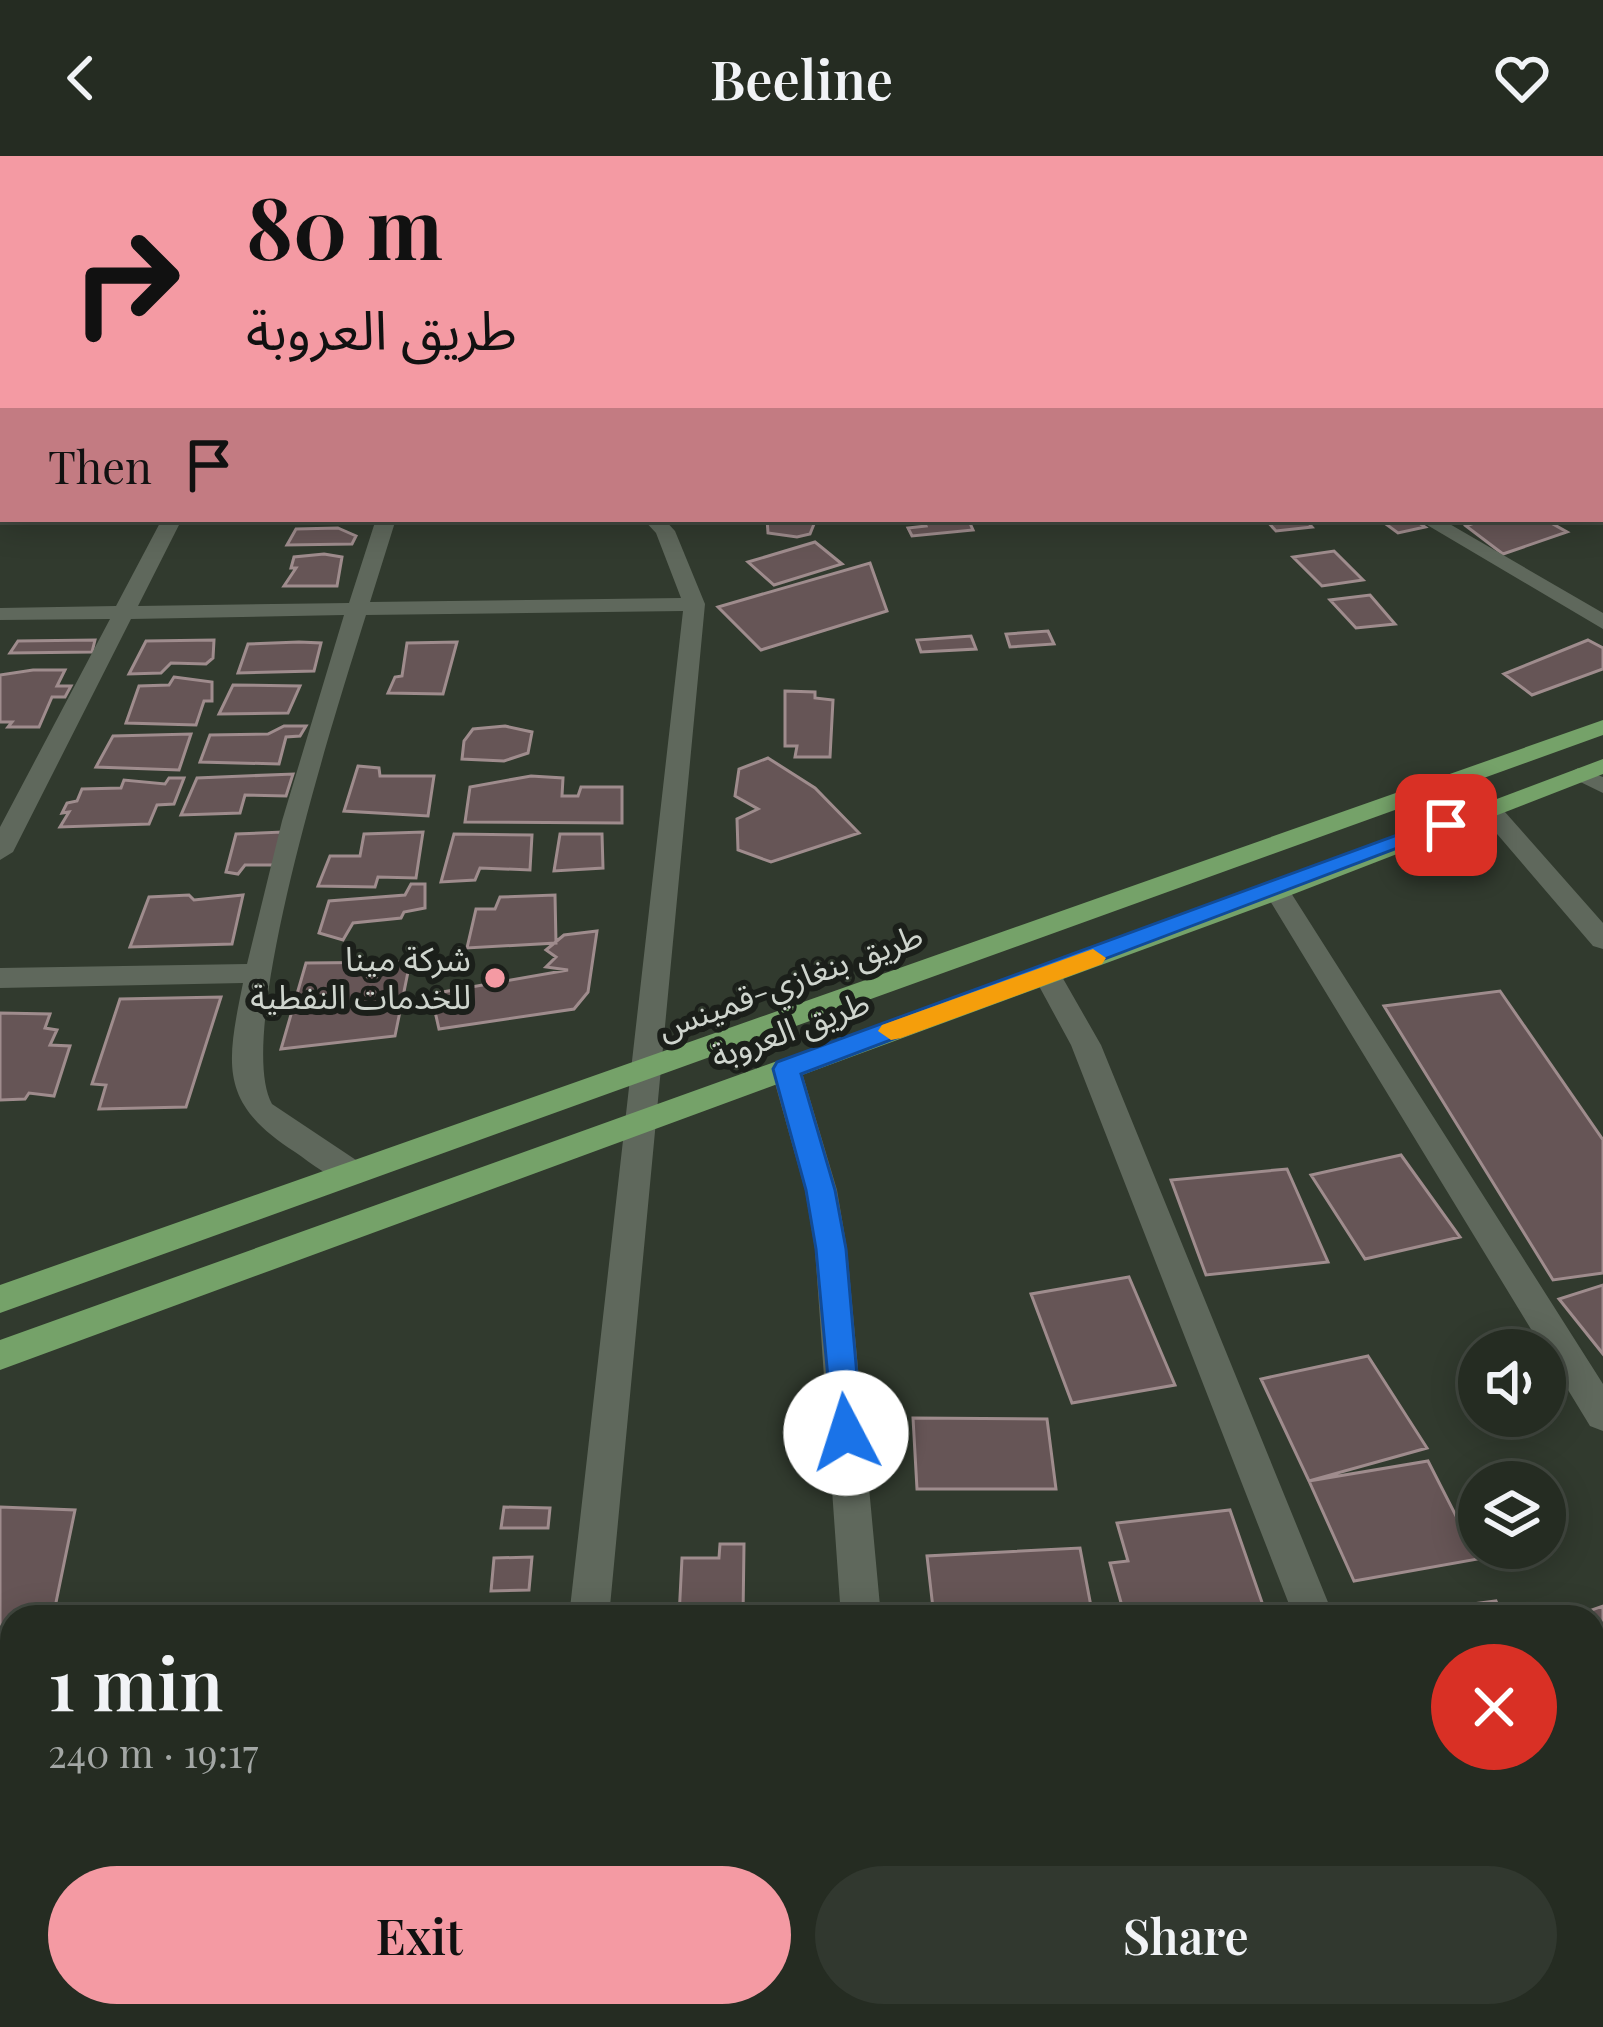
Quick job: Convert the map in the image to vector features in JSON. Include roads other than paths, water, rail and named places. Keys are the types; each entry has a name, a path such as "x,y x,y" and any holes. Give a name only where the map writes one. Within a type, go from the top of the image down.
{"main road":[{"name":"طريق بنغازي-قمينس","path":"0,1299 1603,727"},
{"name":"طريق العروبة","path":"0,1354 1277,891 1488,808 1595,776"}],"street":[{"path":"0,852 128,613 171,522"},
{"path":"351,1173 255,1105 244,1075 257,973 356,610 385,522"},
{"path":"590,1605 694,604 665,531 656,522"},
{"path":"1432,522 1603,622"},
{"path":"0,614 694,604"},
{"path":"1488,808 1603,940"},
{"path":"1277,891 1603,1415"},
{"path":"0,978 257,973"},
{"path":"1047,975 1086,1045 1309,1605"},
{"path":"786,1069 821,1190 831,1249 860,1605"}],"place":[{"name":"شركة مينا للخدمات النفطية","path":"495,978"}]}
